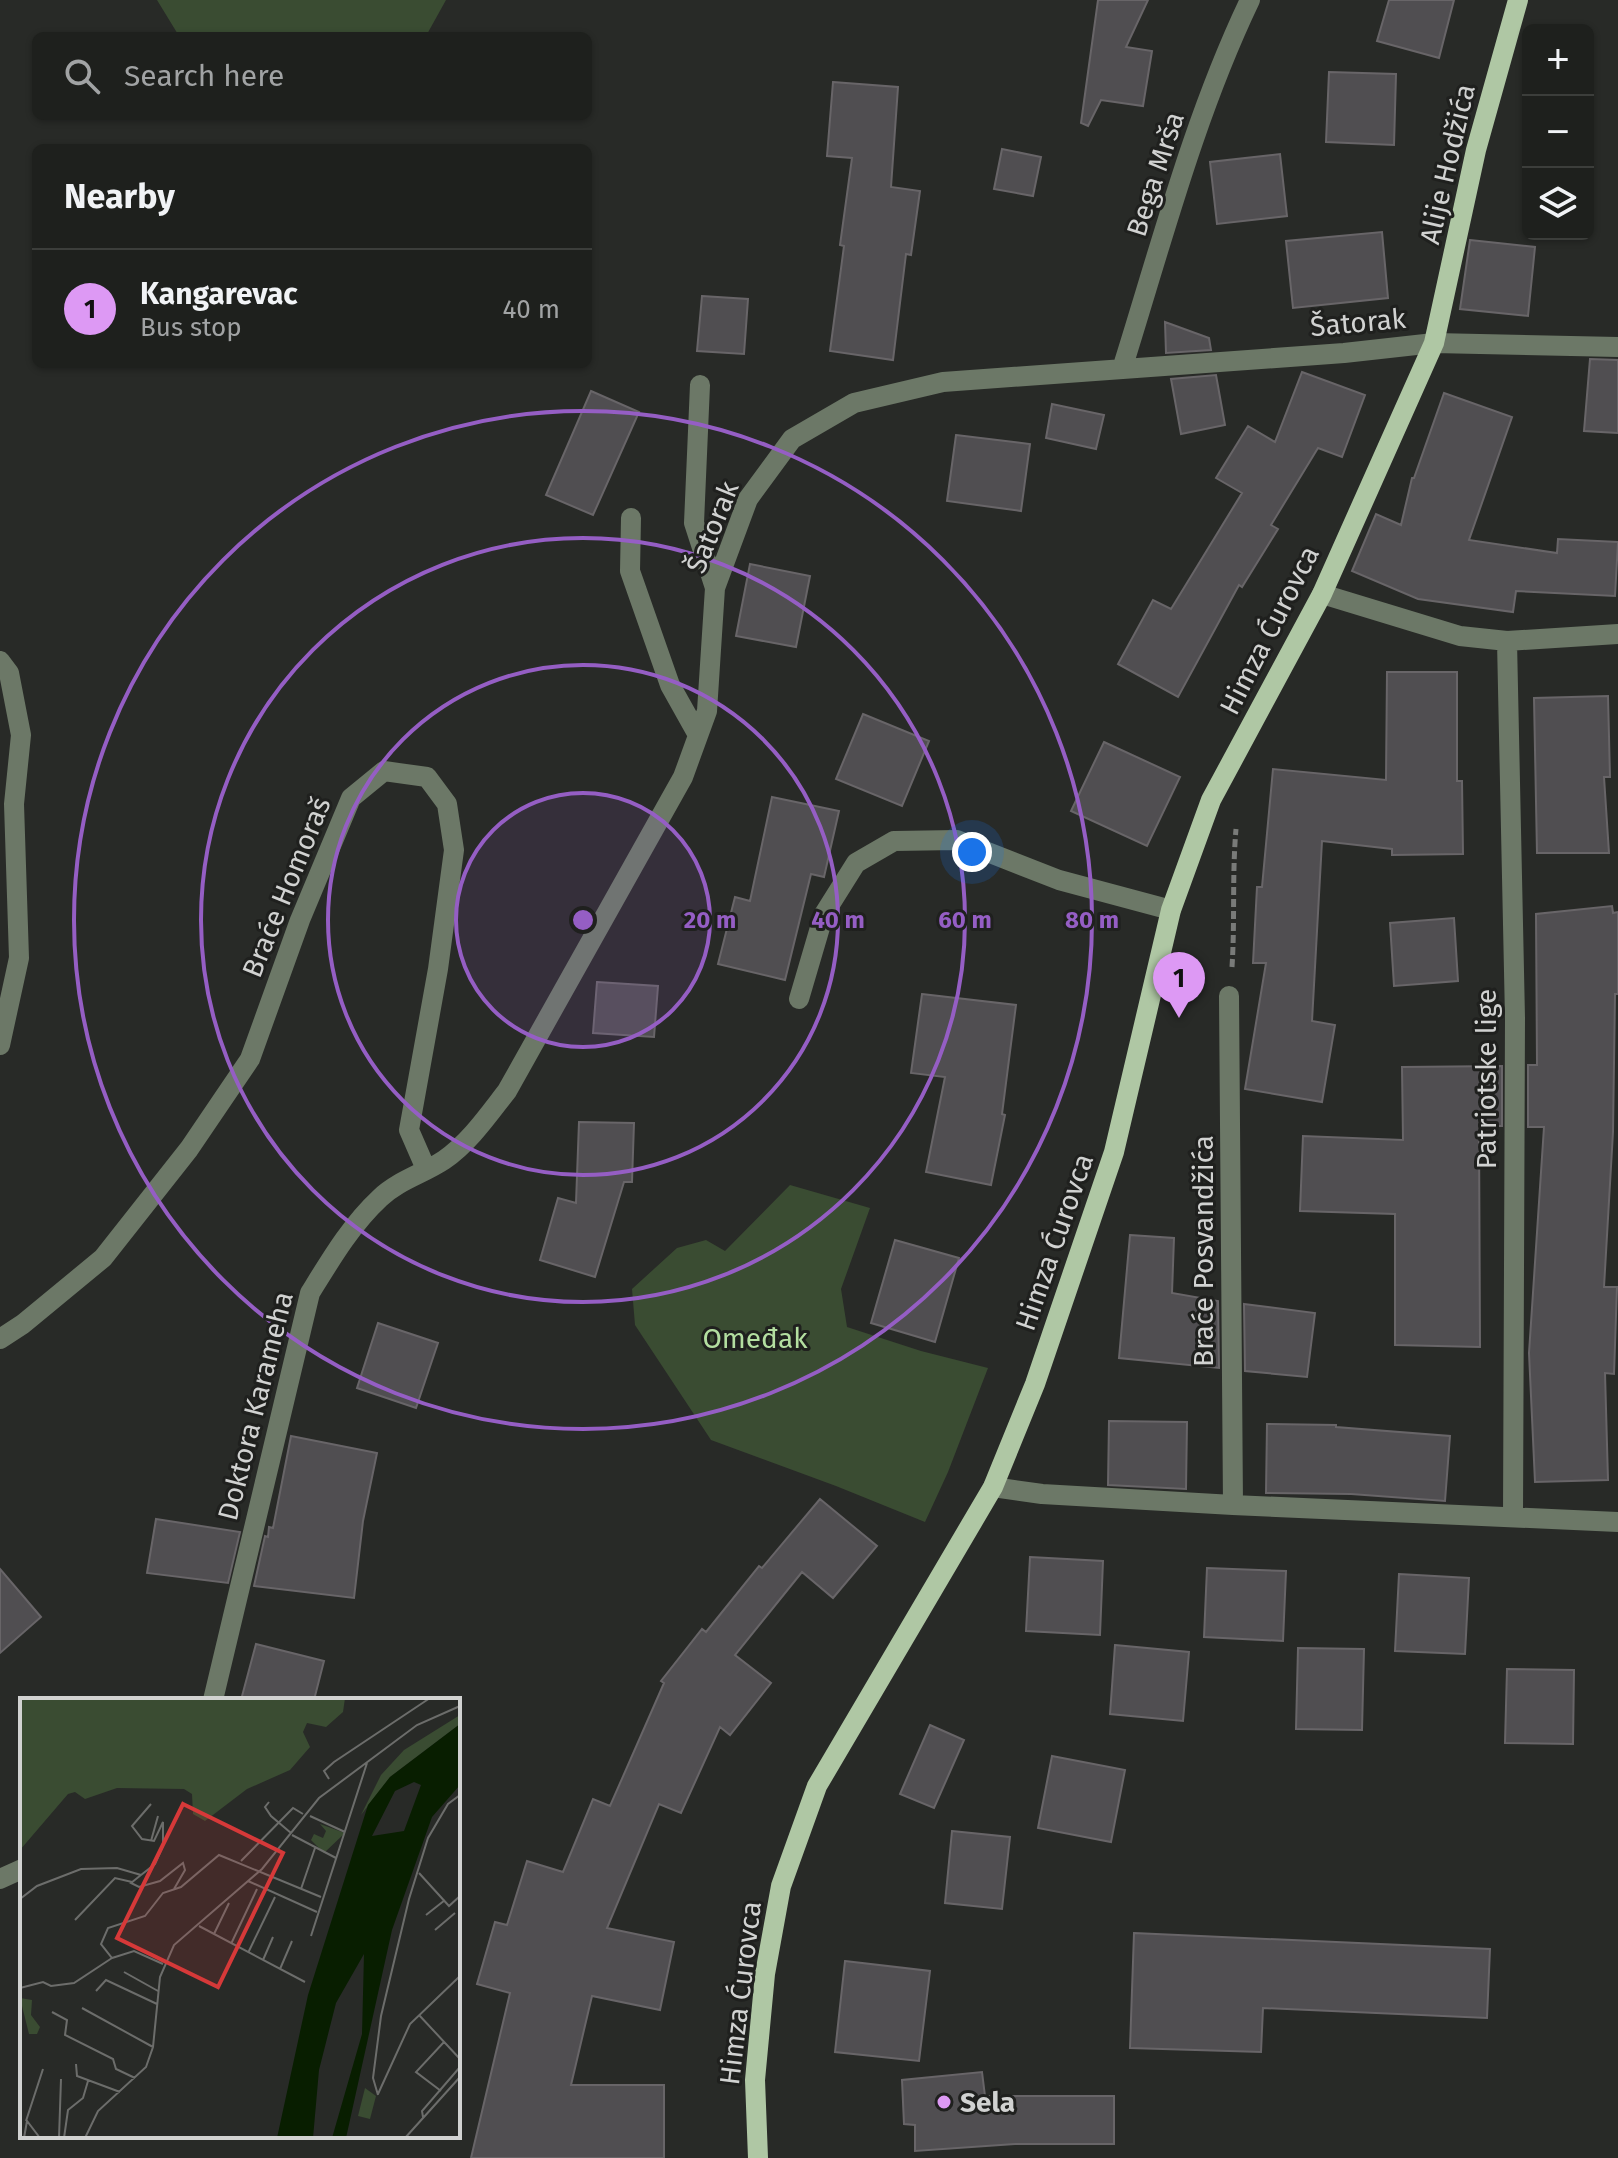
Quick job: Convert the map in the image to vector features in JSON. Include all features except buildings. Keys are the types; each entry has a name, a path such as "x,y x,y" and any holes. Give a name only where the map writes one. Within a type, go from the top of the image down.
{"main road":[{"name":"Alije Hodžića","path":"1434,343 1476,150 1518,0"},
{"name":"Himza Ćurovca","path":"758,2158 755,2080 765,1974 781,1886 817,1786 993,1487 1035,1384 1114,1152 1171,910 1211,800 1322,594 1434,343"}],"street":[{"name":"Bega Mrša","path":"1122,369 1225,51 1250,0"},
{"name":"Šatorak","path":"426,1169 446,1159 482,1123 507,1091 683,777 707,711 715,588 748,499 792,439 854,403 943,382 1434,343 1618,347"},
{"path":"700,385 694,523 715,588"},
{"path":"631,518 630,571 670,685 698,735"},
{"path":"1322,594 1460,636 1507,641 1618,634"},
{"name":"Patriotske lige","path":"1507,641 1515,1018 1513,1517"},
{"path":"0,661 9,673 21,735 14,804 19,958 0,1045"},
{"name":"Braće Homoraš","path":"0,1339 23,1324 103,1258 189,1149 250,1059 300,920 351,798 384,771 427,777 447,804 454,850 438,969 409,1130 426,1169"},
{"path":"799,999 824,914 856,863 894,841 957,840 1059,880 1171,910"},
{"name":"Braće Posvandžića","path":"1229,996 1233,1505"},
{"name":"Doktora Karameha","path":"213,1698 310,1293 344,1238 379,1198 398,1183 426,1169"},
{"path":"993,1487 1042,1494 1233,1505 1618,1522"},
{"path":"0,1879 20,1870"}],"path":[{"path":"1229,996 1235,927 1233,866 1237,824"}],"green space":[{"path":"157,0 446,0 428,32 177,32"},
{"name":"Omeđak","path":"790,1185 870,1208 841,1289 847,1327 988,1368 925,1522 711,1440 635,1325 632,1289 677,1248 706,1240 725,1251"}],"place":[{"name":"Kangarevac","path":"1179,1018"},
{"name":"Sela","path":"944,2102"}]}
